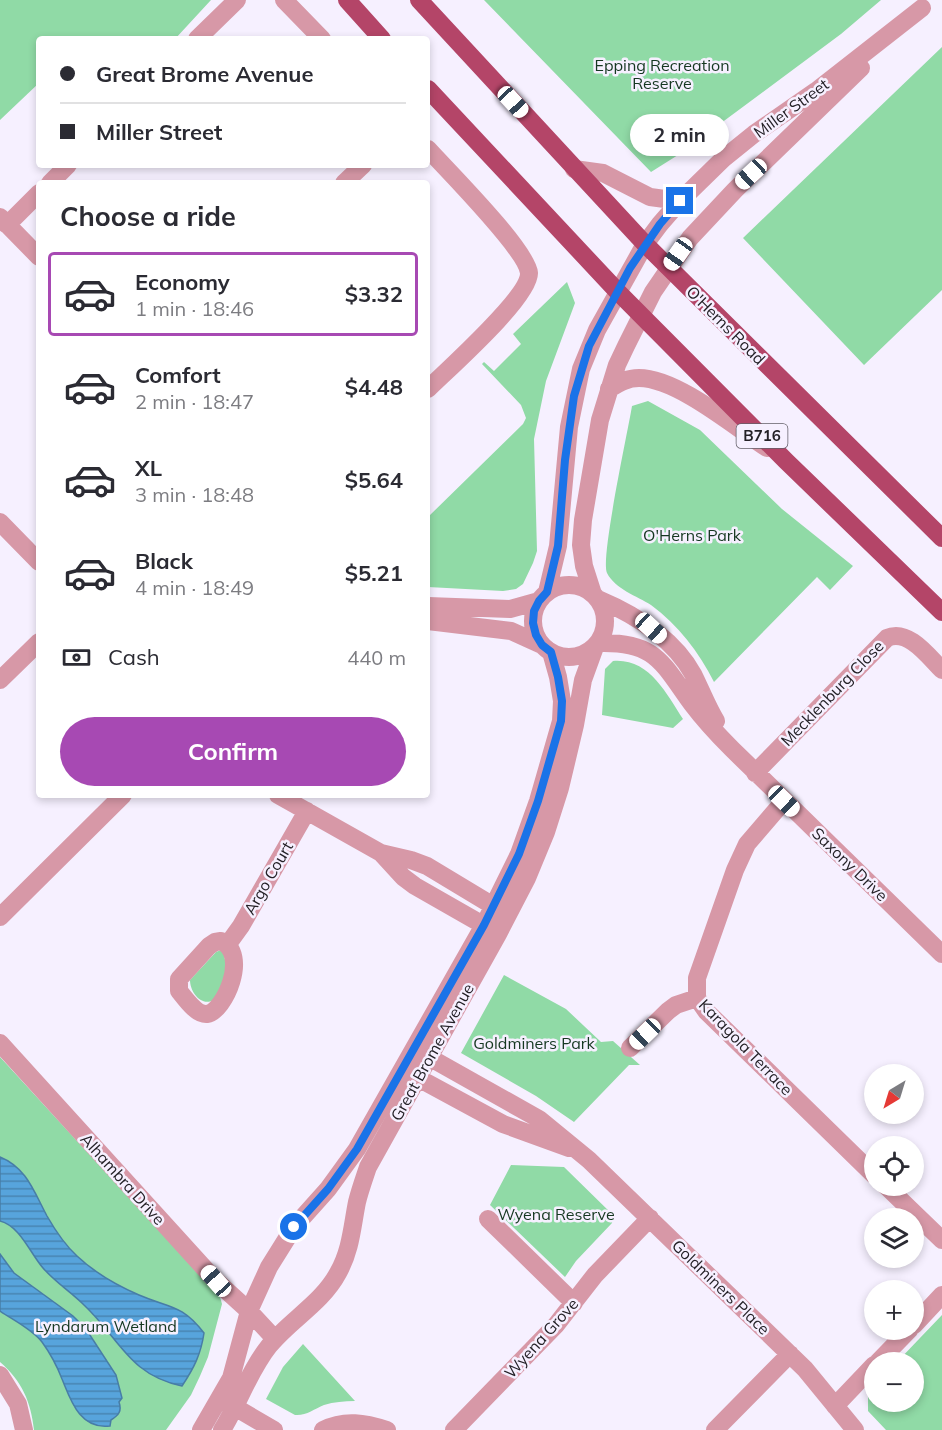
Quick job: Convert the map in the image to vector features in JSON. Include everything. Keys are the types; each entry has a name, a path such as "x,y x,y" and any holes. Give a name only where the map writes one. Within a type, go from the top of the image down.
{"main road":[{"path":"347,0 379,36"},
{"name":"O'Herns Road","path":"419,0 668,268 942,538"},
{"name":"B716","path":"430,91 618,292 786,461 942,612"}],"street":[{"path":"200,36 237,0"},
{"path":"284,0 319,36"},
{"name":"Miller Street","path":"618,292 645,244 660,224 723,159 754,134 816,91 926,4"},
{"name":"Miller Street","path":"642,315 668,268 690,238 735,190 926,4"},
{"path":"430,151 506,235 525,263 533,283 527,300 502,317 430,387"},
{"path":"53,180 65,168"},
{"path":"347,180 360,168"},
{"path":"574,169 603,173 650,196 680,201"},
{"path":"36,196 4,221 36,254"},
{"path":"546,649 536,635 533,623 534,611 543,596 558,546 565,460 574,396 589,346 618,292"},
{"path":"430,621 511,631 562,657 585,654 597,645 604,633 606,621 604,610 584,567 581,545 583,520 600,420 626,346 642,315"},
{"path":"609,389 622,381 639,378 681,390 786,461"},
{"path":"0,522 36,559"},
{"path":"430,606 510,609 543,596 558,586 570,585 582,587 596,597"},
{"name":"Saxony Drive","path":"596,597 620,608 651,628 679,656 692,672 713,717 732,749"},
{"name":"Mecklenburg Close","path":"755,772 887,638 897,636 912,642 942,670"},
{"path":"0,680 36,645"},
{"name":"Saxony Drive","path":"597,645 630,645 655,656 664,664 708,724 942,954"},
{"name":"Great Brome Avenue","path":"501,910 527,878 549,821 570,746 583,680 597,645"},
{"name":"Great Brome Avenue","path":"201,1430 228,1403 275,1339 316,1302 338,1274 350,1243 357,1203 368,1167 410,1073 501,910 529,828 561,721 562,701 558,677 546,649"},
{"path":"0,917 120,798"},
{"path":"283,798 381,853 411,860 427,867 501,910"},
{"name":"Karagola Terrace","path":"784,801 756,831 742,854 697,978 697,998 706,1011 864,1165"},
{"name":"Argo Court","path":"228,944 241,926 307,811"},
{"path":"381,853 403,877 415,886 491,929"},
{"path":"630,1048 676,1005 697,998"},
{"name":"Alhambra Drive","path":"0,1043 216,1281 275,1339"},
{"name":"Goldminers Place","path":"421,1053 530,1113 579,1151 813,1376 855,1430"},
{"name":"Great Brome Avenue","path":"222,1430 249,1311 269,1268 294,1227 344,1169 410,1073"},
{"name":"Goldminers Place","path":"410,1073 502,1124 579,1151"},
{"path":"896,1196 942,1240"},
{"name":"Wyena Grove","path":"454,1430 556,1325 595,1275 650,1218"},
{"path":"488,1219 574,1303"},
{"path":"924,1314 942,1295"},
{"path":"888,1352 899,1340"},
{"path":"716,1430 790,1354"},
{"path":"0,1375 18,1404 24,1430"},
{"path":"835,1406 864,1376"},
{"path":"228,1403 274,1430"},
{"path":"323,1430 355,1422 387,1430"}],"green space":[{"path":"0,0 211,0 178,36 36,36 36,86 0,120"},
{"name":"Epping Recreation Reserve","path":"484,0 881,0 841,34 678,155 651,172"},
{"path":"942,47 942,290 864,365 743,238"},
{"path":"567,282 575,303 546,381 534,439 537,551 523,584 516,589 503,591 430,587 430,515 523,424 526,418 521,405 482,364 484,362 494,371 521,344 513,334"},
{"name":"O'Herns Park","path":"648,401 700,430 782,509 853,566 830,590 817,577 714,682 702,660 679,630 651,605 621,588 607,573 607,545 632,406"},
{"path":"613,661 637,665 646,671 663,688 683,719 673,728 602,715 605,669"},
{"path":"221,950 228,973 214,1000 205,1002 194,993 190,980 216,952"},
{"name":"Goldminers Park","path":"504,975 566,1009 601,1042 613,1041 640,1065 629,1065 574,1122 536,1096 461,1053"},
{"name":"Lyndarum Wetland","path":"0,1057 220,1297 222,1304 208,1357 191,1395 166,1430 34,1430 31,1410 20,1384 0,1362"},
{"name":"Wyena Reserve","path":"511,1165 564,1167 613,1215 612,1223 576,1261 565,1277 490,1205"},
{"path":"942,1315 942,1430 886,1430 869,1412 924,1412 924,1352 907,1352 918,1340 924,1340 924,1334"},
{"path":"303,1344 355,1401 328,1404 295,1415 266,1399 283,1367"}],"water":[{"path":"0,1157 17,1167 23,1174 57,1232 68,1247 84,1262 122,1287 182,1312 204,1333 196,1361 182,1386 164,1381 137,1365 84,1305 43,1268 19,1234 0,1221"},
{"path":"0,1254 14,1273 73,1316 86,1329 116,1375 122,1398 119,1402 119,1412 111,1420 110,1426 99,1426 83,1418 77,1411 56,1364 42,1342 28,1329 0,1311"}],"route":[{"path":"294,1227 328,1189 357,1149 484,925 519,854 538,801 561,721 562,701 551,652 542,645 533,623 534,611 547,592 555,564 574,396 589,346 630,268 645,244 680,201"}]}
